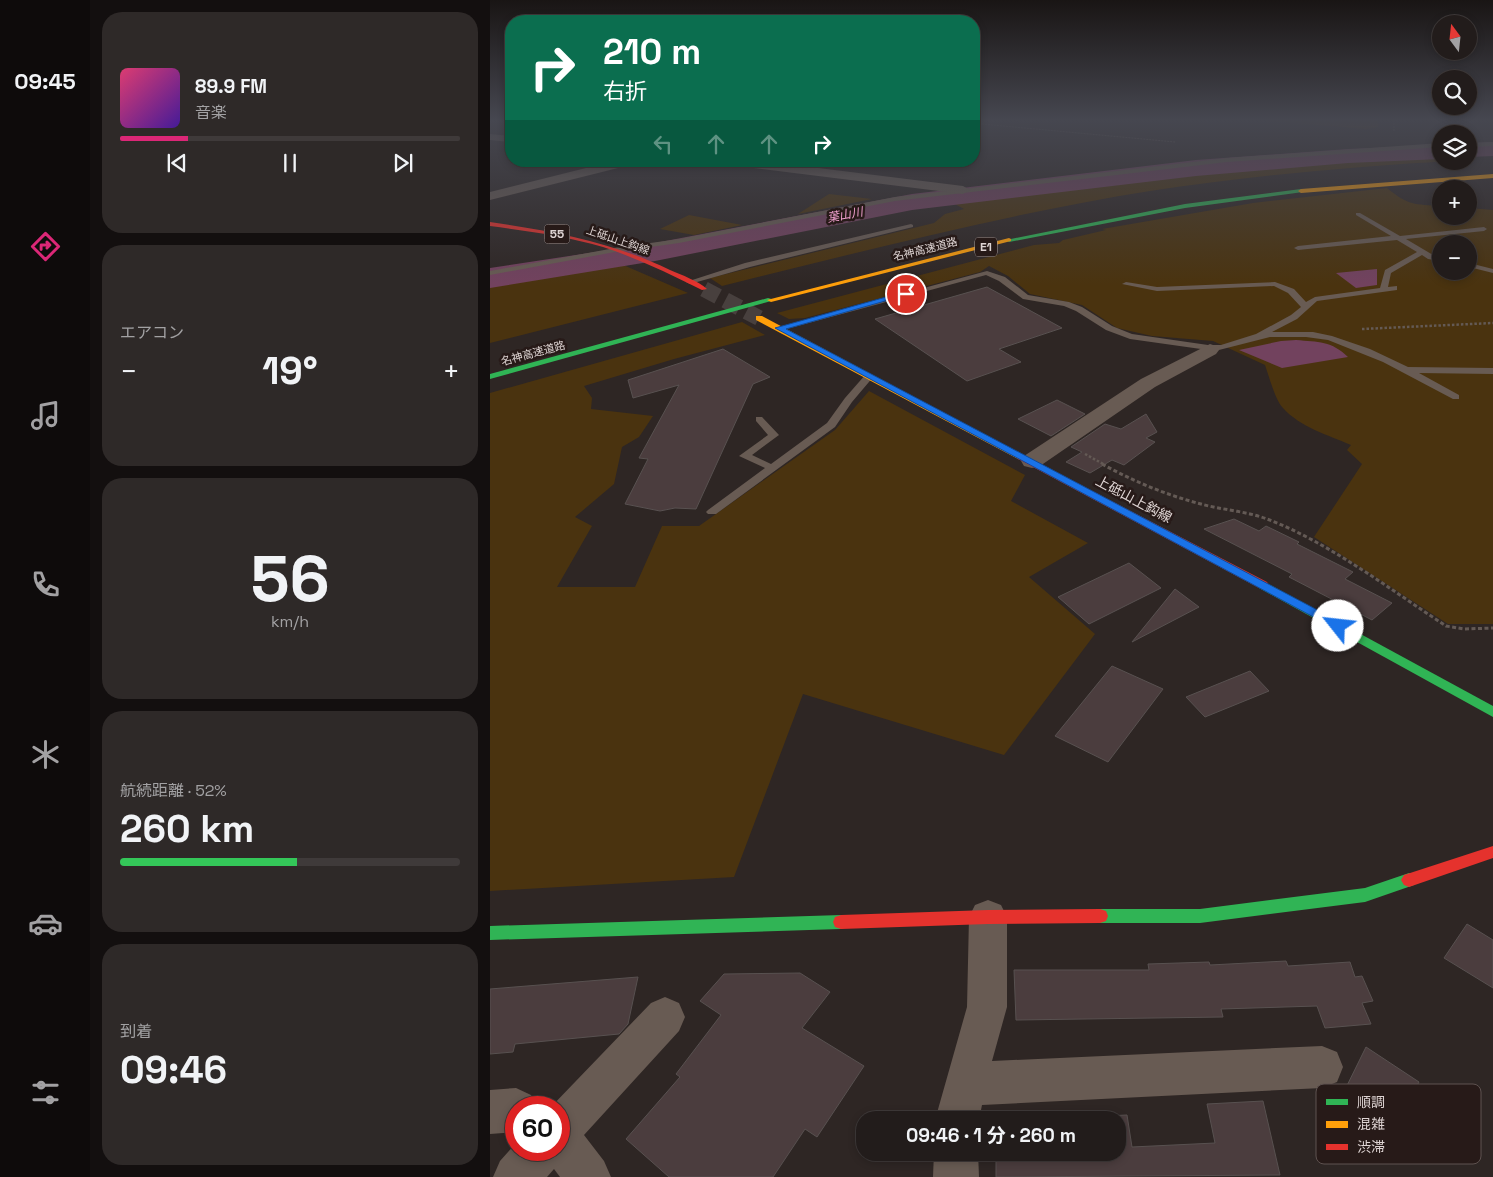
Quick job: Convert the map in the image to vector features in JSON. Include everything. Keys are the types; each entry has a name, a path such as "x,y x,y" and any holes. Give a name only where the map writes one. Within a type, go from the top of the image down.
{"main road":[{"path":"1139,203 1243,187 1383,175"},
{"name":"名神高速道路","path":"490,378 854,279 1118,218 1258,195 1343,186 1493,176"},
{"name":"名神高速道路","path":"971,237 1065,217"},
{"name":"上砥山上鈎線","path":"490,224 553,233 618,252 643,260 704,289"},
{"name":"上砥山上鈎線","path":"759,318 1304,606 1493,712"},
{"path":"490,933 988,917 1200,916 1365,895 1493,852"}],"street":[{"path":"490,196 574,175"},
{"path":"842,175 963,190"},
{"path":"1032,461 1148,383 1210,350"},
{"path":"988,917 988,1007 961,1102 1322,1067"},
{"path":"570,1118 665,1017"},
{"path":"490,1112 505,1111"},
{"path":"570,1153 588,1177"},
{"path":"516,1177 531,1161"},
{"path":"956,1161 956,1177"}],"lane":[{"path":"490,273 679,241 895,199 1096,175"},
{"path":"1358,214 1432,257"},
{"path":"1476,225 1493,234"},
{"path":"690,282 748,264 911,226"},
{"path":"1298,248 1484,229"},
{"path":"1383,289 1388,272 1422,252"},
{"path":"1477,267 1493,271"},
{"path":"779,328 987,273 1002,279 1026,297 1066,304 1079,309 1108,328 1130,336 1201,346 1210,350 1256,337 1294,317 1315,299 1394,288"},
{"path":"1126,284 1157,289 1275,284 1291,291 1305,306"},
{"path":"1256,337 1287,335 1325,337 1354,347 1405,370 1456,397"},
{"path":"1405,370 1493,371"},
{"path":"712,512 831,425 848,400 869,376"},
{"path":"759,419 774,436 744,456 773,468"}],"path":[{"path":"1355,329 1493,322"},
{"path":"1060,443 1161,492 1200,504 1266,518 1314,540 1446,626 1464,629 1493,628"}],"shaded area":[{"path":"1159,175 1277,175 1150,191 1096,200 989,222 722,286 710,278 934,223 945,214 964,209 953,203 936,205 931,201"},
{"path":"1387,188 1412,203 1432,205 1432,225 1477,225 1477,209 1493,210 1493,624 1448,624 1314,537 1362,464 1347,450 1351,445 1306,425 1283,408 1275,394 1265,365 1213,341 1152,336 1117,328 1082,305 1030,294 1008,276 989,266 980,272 805,318 789,319 777,313 1034,245 1059,243 1063,240 1106,230 1102,229 1253,203"},
{"path":"829,194 872,199 798,214"},
{"path":"689,215 742,225 694,235 660,229"},
{"path":"614,261 688,293 490,343 490,282"},
{"path":"1377,269 1377,285 1356,288 1336,273"},
{"path":"742,322 765,335 674,359 584,386 592,398 591,409 653,416 639,437 622,447 614,484 575,517 592,526 557,587 635,587 662,526 699,526 835,430 869,391 1025,475 1011,501 1088,543 1029,577 1095,634 1004,755 803,694 734,877 490,891 490,393"},
{"path":"1296,340 1330,345 1348,357 1282,368 1239,350 1281,341"}],"building":[{"path":"987,287 1062,328 999,349 1021,362 967,381 875,319"},
{"path":"723,349 770,377 753,384 696,509 675,508 660,511 625,504 648,459 639,458 679,385 633,398 628,380"},
{"path":"1057,400 1085,414 1051,436 1018,419"},
{"path":"1146,414 1157,432 1146,438 1155,442 1124,465 1112,460 1090,473 1066,462 1082,452 1071,447 1105,424 1121,429"},
{"path":"1234,519 1259,531 1266,526 1299,542 1297,544 1353,572 1345,579 1392,603 1372,620 1289,577 1292,574 1204,529"},
{"path":"1129,563 1161,588 1089,624 1058,597"},
{"path":"1175,589 1199,607 1132,642"},
{"path":"1112,666 1163,689 1108,762 1055,736"},
{"path":"1250,671 1269,691 1205,717 1186,697"},
{"path":"1467,924 1493,940 1493,988 1444,958"},
{"path":"1286,961 1288,966 1350,962 1355,977 1362,976 1373,1001 1362,1003 1371,1024 1325,1028 1317,1006 1221,1009 1223,1017 1016,1020 1014,970 1149,970 1148,964 1209,962 1210,965"},
{"path":"800,973 830,992 802,1028 864,1066 817,1137 805,1129 773,1177 669,1177 626,1139 680,1077 676,1074 721,1015 700,1001 724,974"},
{"path":"638,977 628,1024 619,1034 515,1044 513,1052 490,1054 490,989"},
{"path":"1366,1047 1419,1082 1418,1084 1348,1084"},
{"path":"1263,1101 1280,1175 996,1177 996,1161 1126,1161 1126,1115 1132,1147 1215,1143 1207,1104"}],"waterway":[{"name":"葉山川","path":"490,278 655,252 912,202 1138,175"}],"tunnel":[{"path":"704,289 759,318"}],"traffic: fast":[{"path":"1009,240 1185,206 1301,191"},
{"path":"490,377 771,300"},
{"path":"1263,585 1493,712"},
{"path":"1100,916 1200,916 1365,895 1409,880"},
{"path":"490,933 841,922"}],"traffic: slow":[{"path":"1301,191 1493,176"},
{"path":"771,300 1009,240"},
{"path":"759,318 1021,457"}],"traffic: jam":[{"path":"490,224 554,234 607,246 704,289"},
{"path":"1021,457 1263,585"},
{"path":"1409,880 1493,852"},
{"path":"841,922 988,917 1100,916"}],"route":[{"path":"906,294 779,328 1032,461 1338,626"}]}
